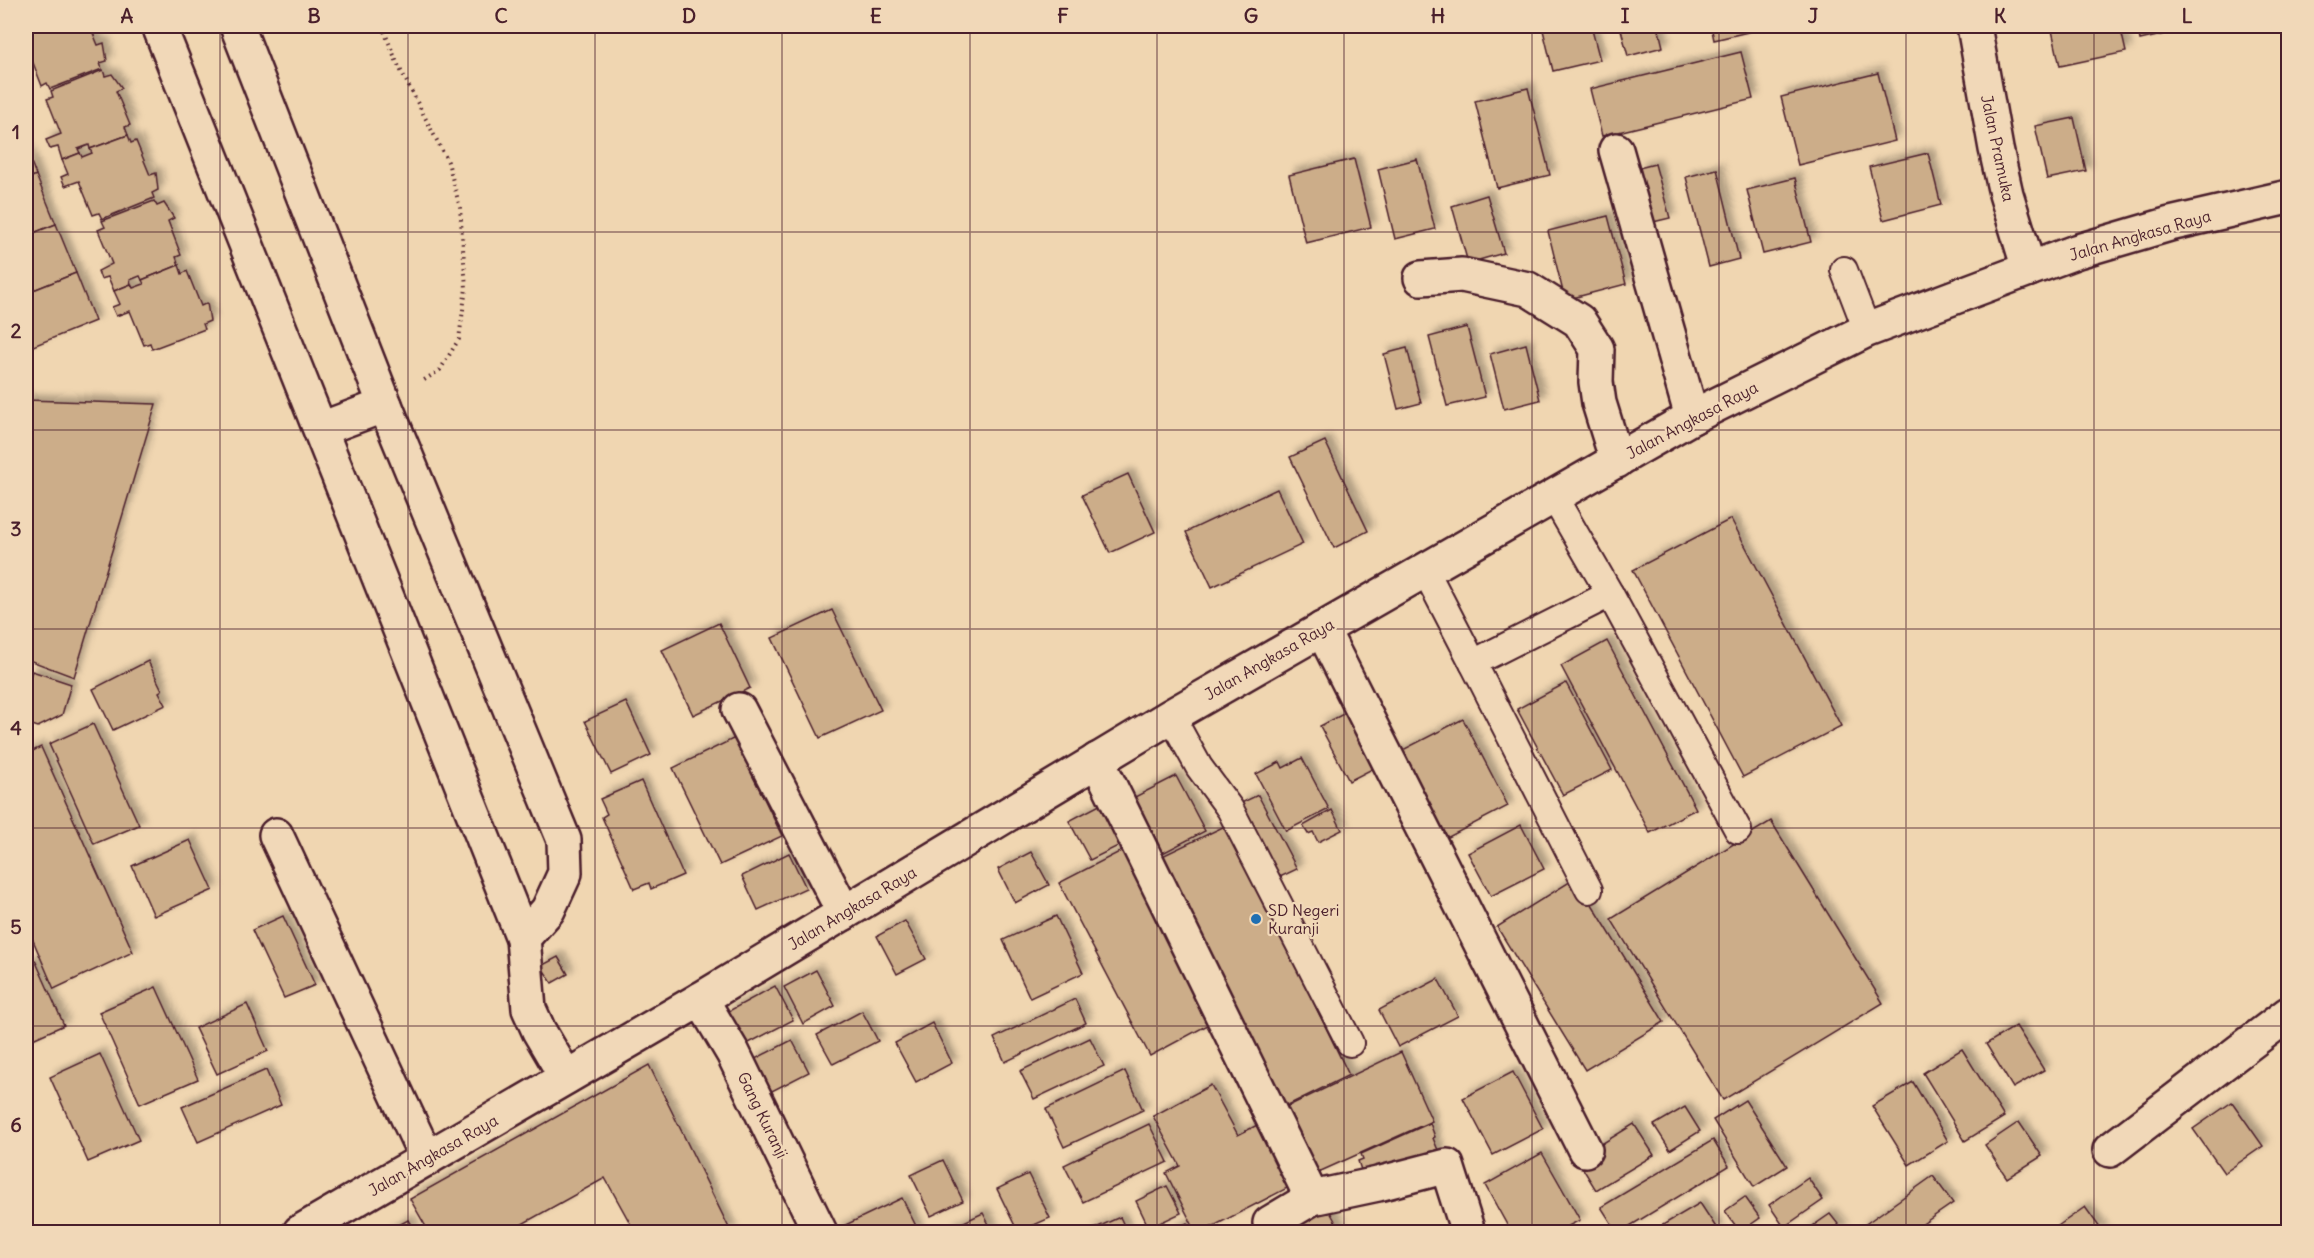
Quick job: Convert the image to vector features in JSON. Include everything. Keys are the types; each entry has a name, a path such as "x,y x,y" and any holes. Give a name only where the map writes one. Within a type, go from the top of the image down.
{"street":[{"path":"159,26 523,938 530,1008 552,1053"},
{"path":"237,26 385,405 564,840 565,873 548,910 523,938"},
{"name":"Jalan Pramuka","path":"1974,26 2006,194 2029,269"},
{"path":"1616,150 1692,417"},
{"name":"Jalan Angkasa Raya","path":"300,1233 427,1159 552,1053 700,999 1171,716 1692,417 1867,330 2029,269 2078,251 2170,224 2289,197"},
{"path":"1421,278 1462,275 1528,289 1579,321 1597,349 1596,382 1599,403 1617,461"},
{"path":"321,429 385,405"},
{"path":"1322,629 1585,1150"},
{"path":"739,710 844,914"},
{"path":"1097,760 1312,1198"},
{"path":"276,835 427,1159"},
{"name":"Gang Kuranji","path":"700,999 733,1053 820,1233"},
{"path":"2110,1149 2289,1014"},
{"path":"1275,1233 1270,1223 1312,1198 1447,1166 1468,1233"}],"lane":[{"path":"1844,270 1867,330"},
{"path":"1554,497 1610,594 1737,830"},
{"path":"1425,570 1589,890"},
{"path":"1473,663 1610,594"},
{"path":"1171,716 1199,767 1230,809 1350,1043"}],"path":[{"path":"382,26 398,65 448,162 460,208 466,288 459,339 440,370 385,405"}],"building":[{"path":"26,26 90,26 98,45 104,43 107,61 100,63 102,69 50,89 47,83 42,86 28,50 26,51"},
{"path":"1542,26 1591,26 1600,60 1553,71"},
{"path":"1620,26 1658,26 1663,47 1628,56"},
{"path":"1711,26 1764,26 1765,28 1714,40"},
{"path":"2051,26 2120,26 2126,52 2060,66"},
{"path":"2137,26 2164,26 2166,34 2140,40"},
{"path":"1741,52 1753,99 1602,136 1590,89"},
{"path":"103,70 105,76 112,74 122,88 116,91 130,125 125,127 128,135 90,149 89,145 78,149 80,153 62,160 58,147 50,149 46,140 61,134 47,99 53,97 51,91"},
{"path":"1878,73 1895,141 1798,165 1781,97"},
{"path":"1528,88 1550,175 1497,188 1475,101"},
{"path":"2074,118 2086,171 2047,179 2035,126"},
{"path":"128,135 131,143 136,141 150,175 156,173 158,190 152,193 154,198 102,219 99,213 93,215 79,181 65,186 61,177 68,174 62,160 80,153 82,157 92,153 90,149"},
{"path":"26,149 36,175 26,180"},
{"path":"1928,153 1941,205 1883,220 1869,167"},
{"path":"1354,159 1371,227 1306,243 1289,175"},
{"path":"1417,159 1435,229 1395,239 1378,169"},
{"path":"1655,164 1670,218 1653,222 1639,168"},
{"path":"1717,169 1739,259 1709,267 1686,177"},
{"path":"36,175 56,224 26,236 26,180"},
{"path":"1795,178 1811,242 1763,254 1747,190"},
{"path":"1487,195 1504,253 1468,263 1452,206"},
{"path":"154,201 157,206 164,203 174,218 168,221 181,255 176,257 179,265 142,280 140,276 130,280 131,284 114,291 108,277 101,279 98,271 112,264 98,230 105,227 102,221"},
{"path":"1608,216 1626,284 1565,300 1548,231"},
{"path":"56,224 76,273 26,293 26,236"},
{"path":"179,265 182,274 187,271 201,306 207,303 210,321 203,324 205,329 152,349 150,343 144,345 130,311 116,316 112,307 120,304 114,291 131,284 133,288 144,284 142,280"},
{"path":"76,273 95,321 26,349 26,293"},
{"path":"1467,327 1485,397 1447,406 1429,337"},
{"path":"1526,344 1540,400 1504,409 1490,354"},
{"path":"1407,348 1421,403 1398,409 1384,354"},
{"path":"26,400 156,404 74,677 26,659"},
{"path":"1325,441 1368,531 1334,548 1290,457"},
{"path":"1128,474 1155,532 1110,553 1082,495"},
{"path":"1277,489 1303,544 1212,587 1186,532"},
{"path":"1731,519 1841,726 1743,777 1633,570"},
{"path":"832,610 881,710 820,738 772,638"},
{"path":"719,623 750,688 693,715 662,650"},
{"path":"1607,641 1696,809 1650,833 1561,666"},
{"path":"148,661 162,690 159,692 166,705 113,730 93,689"},
{"path":"32,671 71,684 62,715 38,727 26,723 26,689"},
{"path":"1566,683 1612,770 1563,795 1517,709"},
{"path":"626,702 651,755 611,774 585,721"},
{"path":"1353,709 1382,764 1349,781 1320,726"},
{"path":"1463,719 1508,806 1439,842 1393,755"},
{"path":"93,724 139,825 94,844 49,744"},
{"path":"735,738 782,836 720,865 673,768"},
{"path":"41,747 133,952 54,989 26,924 26,754"},
{"path":"1302,758 1329,809 1286,831 1256,774 1280,762 1283,768"},
{"path":"1176,776 1205,831 1157,856 1127,801"},
{"path":"641,781 683,875 651,889 649,883 634,889 602,817 607,814 600,799"},
{"path":"1258,795 1297,869 1280,877 1241,803"},
{"path":"1109,800 1130,840 1090,860 1069,821"},
{"path":"1332,810 1342,830 1318,842 1313,832 1308,834 1303,826"},
{"path":"1771,821 1883,1003 1723,1100 1611,919"},
{"path":"1227,825 1349,1075 1280,1109 1156,859"},
{"path":"1521,825 1544,869 1491,896 1468,853"},
{"path":"190,840 213,890 154,916 132,866"},
{"path":"1131,846 1219,1019 1150,1056 1059,883"},
{"path":"1031,852 1049,885 1015,903 998,869"},
{"path":"789,853 806,888 758,910 742,876"},
{"path":"1576,878 1664,1022 1585,1070 1497,927"},
{"path":"283,916 315,985 284,998 252,930"},
{"path":"1056,916 1083,973 1030,998 1003,940"},
{"path":"905,921 926,959 897,974 877,936"},
{"path":"558,957 568,974 552,983 541,966"},
{"path":"35,960 64,1025 26,1042 26,964"},
{"path":"816,970 835,1006 803,1024 784,987"},
{"path":"1438,979 1458,1016 1398,1047 1379,1010"},
{"path":"775,986 793,1020 745,1045 727,1012"},
{"path":"156,987 198,1079 140,1104 99,1012"},
{"path":"1075,999 1086,1023 1005,1062 994,1038"},
{"path":"247,1004 268,1051 217,1074 195,1028"},
{"path":"862,1011 878,1041 833,1064 817,1035"},
{"path":"932,1023 952,1063 916,1082 895,1043"},
{"path":"2016,1026 2044,1070 2013,1088 1986,1044"},
{"path":"1090,1038 1104,1066 1034,1099 1020,1071"},
{"path":"792,1040 809,1072 770,1092 753,1060"},
{"path":"1962,1049 2004,1117 1965,1141 1923,1073"},
{"path":"1401,1052 1432,1121 1312,1175 1280,1110"},
{"path":"100,1054 139,1140 88,1162 50,1077"},
{"path":"649,1065 731,1232 635,1232 605,1178 508,1232 429,1232 410,1199"},
{"path":"266,1070 281,1105 198,1142 182,1107"},
{"path":"1125,1071 1143,1110 1064,1147 1046,1109"},
{"path":"1513,1072 1543,1129 1493,1155 1463,1098"},
{"path":"1913,1082 1948,1141 1909,1165 1872,1106"},
{"path":"1211,1085 1238,1135 1263,1122 1295,1184 1202,1232 1196,1232 1166,1173 1180,1166 1153,1116"},
{"path":"1745,1100 1787,1166 1754,1187 1713,1120"},
{"path":"2232,1102 2263,1146 2224,1173 2193,1129"},
{"path":"1685,1107 1700,1131 1670,1150 1654,1125"},
{"path":"2019,1122 2042,1156 2007,1178 1985,1145"},
{"path":"1430,1123 1440,1155 1363,1176 1358,1161 1363,1159 1361,1154"},
{"path":"1149,1124 1168,1162 1083,1202 1064,1165"},
{"path":"1634,1124 1654,1155 1596,1190 1577,1159"},
{"path":"1713,1140 1729,1166 1617,1232 1601,1207"},
{"path":"1542,1153 1580,1220 1557,1232 1511,1232 1485,1185"},
{"path":"943,1160 963,1201 931,1216 911,1175"},
{"path":"1028,1174 1050,1218 1018,1232 997,1189"},
{"path":"1933,1176 1953,1203 1911,1232 1864,1232 1860,1228"},
{"path":"1808,1178 1823,1200 1784,1227 1769,1205"},
{"path":"1167,1186 1181,1213 1149,1228 1136,1201"},
{"path":"1745,1197 1760,1218 1740,1232 1725,1211"},
{"path":"902,1198 919,1232 837,1232 835,1230"},
{"path":"1323,1199 1341,1232 1302,1232 1292,1215"},
{"path":"1700,1203 1719,1232 1665,1232 1661,1226"},
{"path":"2085,1207 2103,1232 2059,1232 2055,1228"},
{"path":"983,1213 993,1232 951,1232 949,1229"},
{"path":"1830,1214 1842,1229 1837,1232 1804,1232"},
{"path":"1120,1217 1127,1232 1089,1231"},
{"path":"408,1220 415,1232 386,1232"},
{"path":"1187,1223 1192,1232 1169,1232"}],"place":[{"name":"SD Negeri Kuranji","path":"1256,919"}]}
